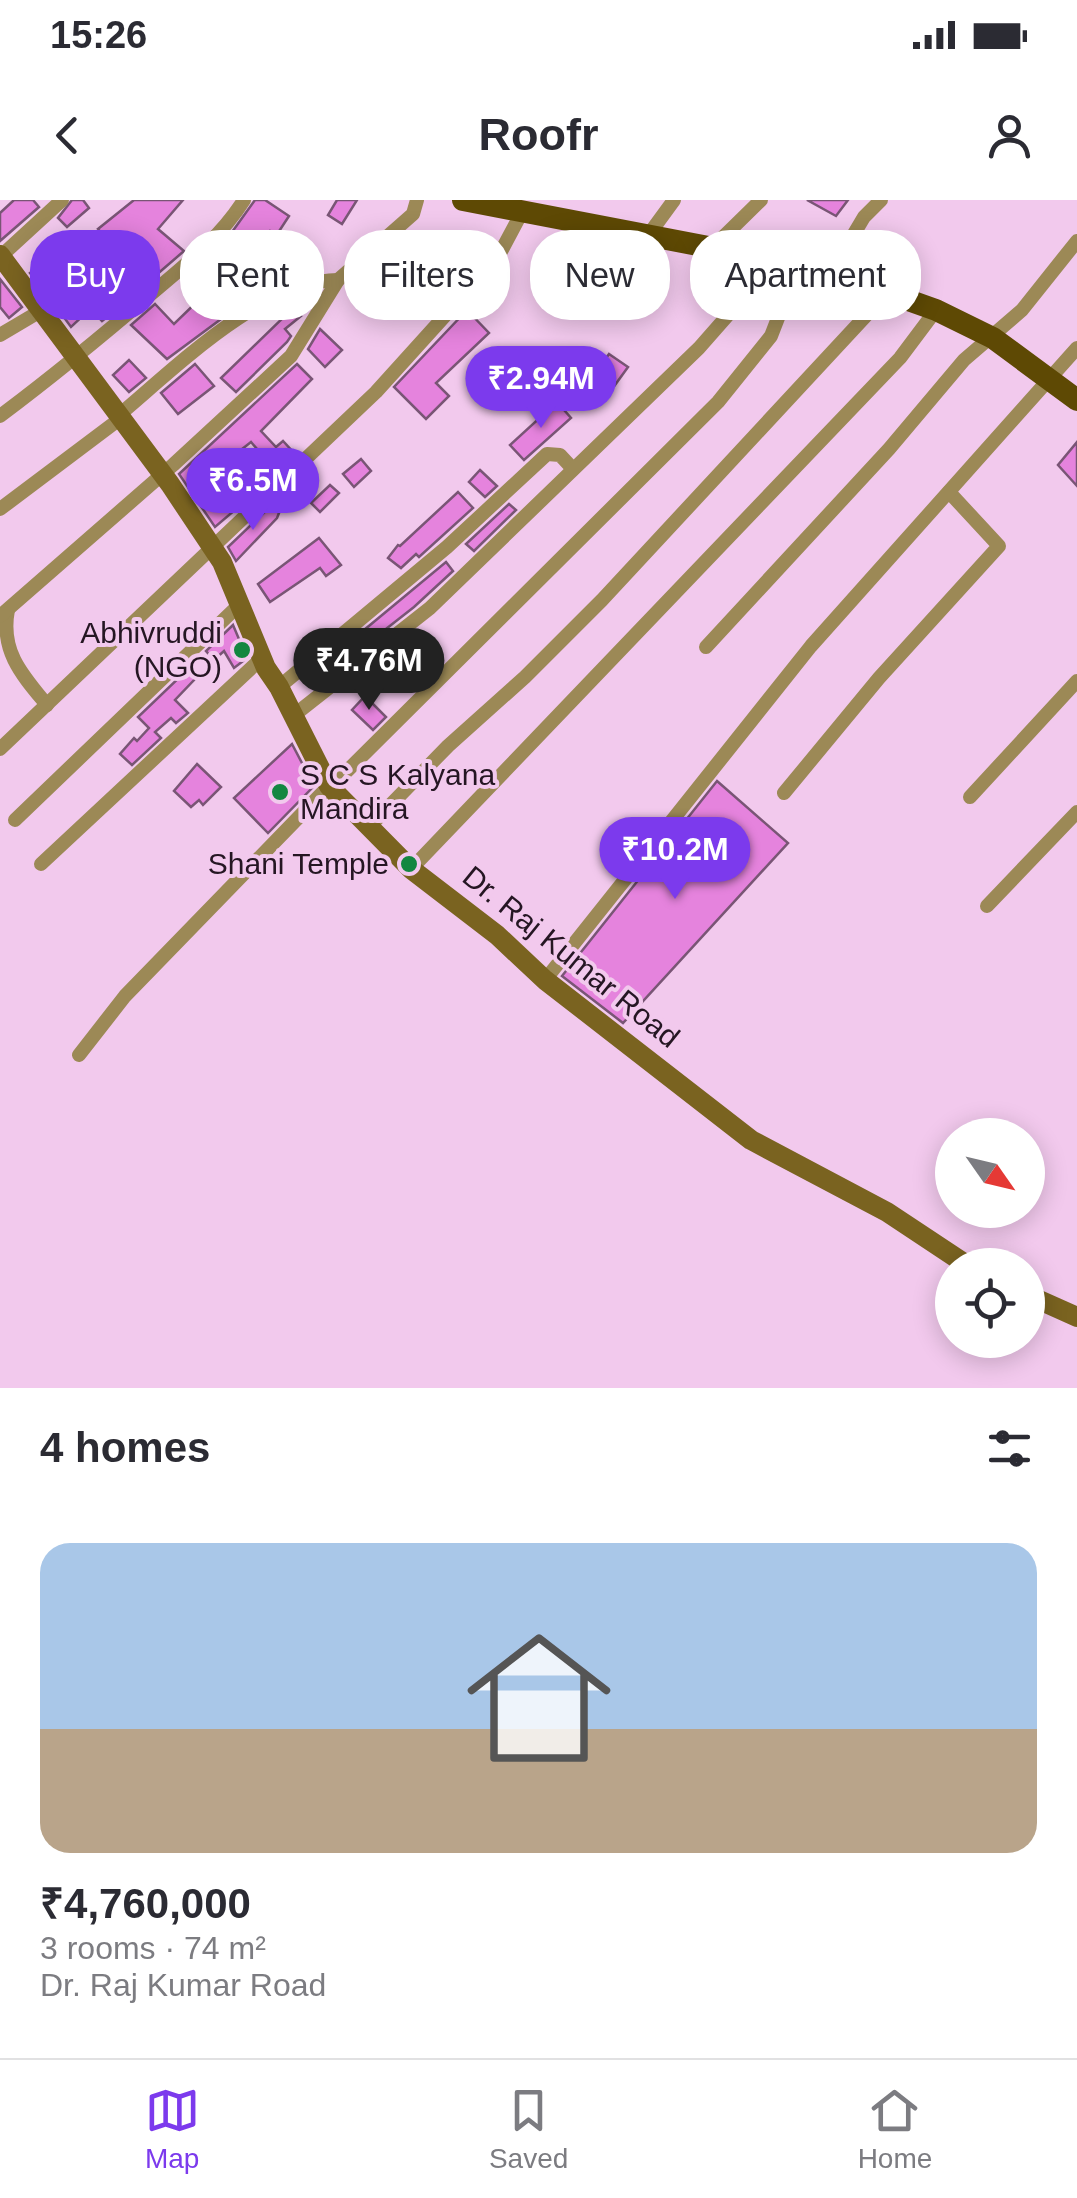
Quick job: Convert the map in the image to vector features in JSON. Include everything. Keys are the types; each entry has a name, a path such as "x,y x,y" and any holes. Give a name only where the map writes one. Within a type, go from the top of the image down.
{"main road":[{"path":"463,200 612,230"},
{"path":"921,305 993,338 1077,400"}],"street":[{"path":"0,256 62,200"},
{"path":"160,286 198,254 231,220 244,200"},
{"path":"47,705 15,667 7,646 4,613 291,356 338,280 413,214 416,200"},
{"path":"652,230 674,200"},
{"path":"730,230 761,200"},
{"path":"856,230 881,200"},
{"path":"0,749 401,365 498,257 522,212"},
{"path":"706,647 964,360 1022,310 1077,242"},
{"name":"Dr. Raj Kumar Road","path":"0,256 30,296"},
{"path":"0,510 227,326 267,302 320,280 338,280"},
{"path":"411,868 900,358 936,310"},
{"path":"0,335 30,316"},
{"name":"Dr. Raj Kumar Road","path":"48,320 222,562 262,659 328,786 411,868 497,935 544,980 752,1140 887,1212 941,1248"},
{"path":"0,416 121,320"},
{"path":"293,716 430,608 724,320"},
{"path":"79,1055 125,996 328,786 718,402 779,320"},
{"path":"370,828 448,746 526,677 602,600 862,320"},
{"path":"544,980 811,646 1077,348"},
{"path":"279,688 448,547 547,454 560,455 573,469"},
{"path":"784,794 879,678 999,546 949,492"},
{"path":"15,820 239,605"},
{"path":"41,864 262,659"},
{"path":"970,797 1077,681"},
{"path":"988,906 1077,812"},
{"path":"1045,1303 1077,1317"}],"building":[{"path":"14,200 33,200 39,207 0,241 0,213"},
{"path":"72,200 83,200 89,208 67,227 58,218"},
{"path":"134,200 183,200 159,230 98,229"},
{"path":"255,200 265,200 289,216 280,230 233,230"},
{"path":"337,200 357,200 342,224 328,215"},
{"path":"807,200 848,200 836,216"},
{"path":"160,231 180,248 180,254 160,272"},
{"path":"0,279 22,307 9,318 0,307"},
{"path":"160,309 174,324 180,318 220,320 167,359 131,325 137,320 160,320"},
{"path":"281,320 296,320 285,329 291,336 287,342 236,392 221,378"},
{"path":"458,320 477,320 489,333 436,383 449,396 426,419 394,387"},
{"path":"320,329 342,350 325,367 308,349"},
{"path":"609,354 628,367 615,385 596,372"},
{"path":"129,360 146,378 129,392 113,375"},
{"path":"195,364 214,386 178,414 161,393"},
{"path":"297,364 312,379 261,431 276,447 283,441 294,453 280,466 268,452 263,456 251,442 208,476 222,492 234,481 249,498 215,527 179,474"},
{"path":"557,402 571,418 524,460 510,445"},
{"path":"1077,442 1077,486 1058,465"},
{"path":"361,459 371,471 354,487 343,474"},
{"path":"480,470 497,486 485,497 469,482"},
{"path":"330,485 339,493 320,512 311,503"},
{"path":"458,492 473,508 419,557 416,554 401,568 388,558 398,545"},
{"path":"509,504 516,510 474,551 466,544"},
{"path":"271,506 279,513 277,518 236,561 228,547"},
{"path":"319,538 341,565 326,576 320,568 270,602 258,584"},
{"path":"446,562 453,571 354,654 346,645"},
{"path":"233,625 247,658 234,668 224,651 214,660 206,651"},
{"path":"187,670 195,679 175,700 188,713 176,723 171,718 155,732 161,738 132,765 120,754 149,728 138,717"},
{"path":"365,696 386,717 373,730 352,710"},
{"name":"S C S Kalyana Mandira","path":"292,744 314,786 268,833 234,798"},
{"path":"197,764 221,787 203,805 199,800 191,807 174,791"},
{"path":"717,781 788,843 623,1023 562,976"}],"place":[{"name":"Abhivruddi (NGO)","path":"242,650"},
{"name":"S C S Kalyana Mandira","path":"280,792"},
{"name":"Shani Temple","path":"409,864"}]}
